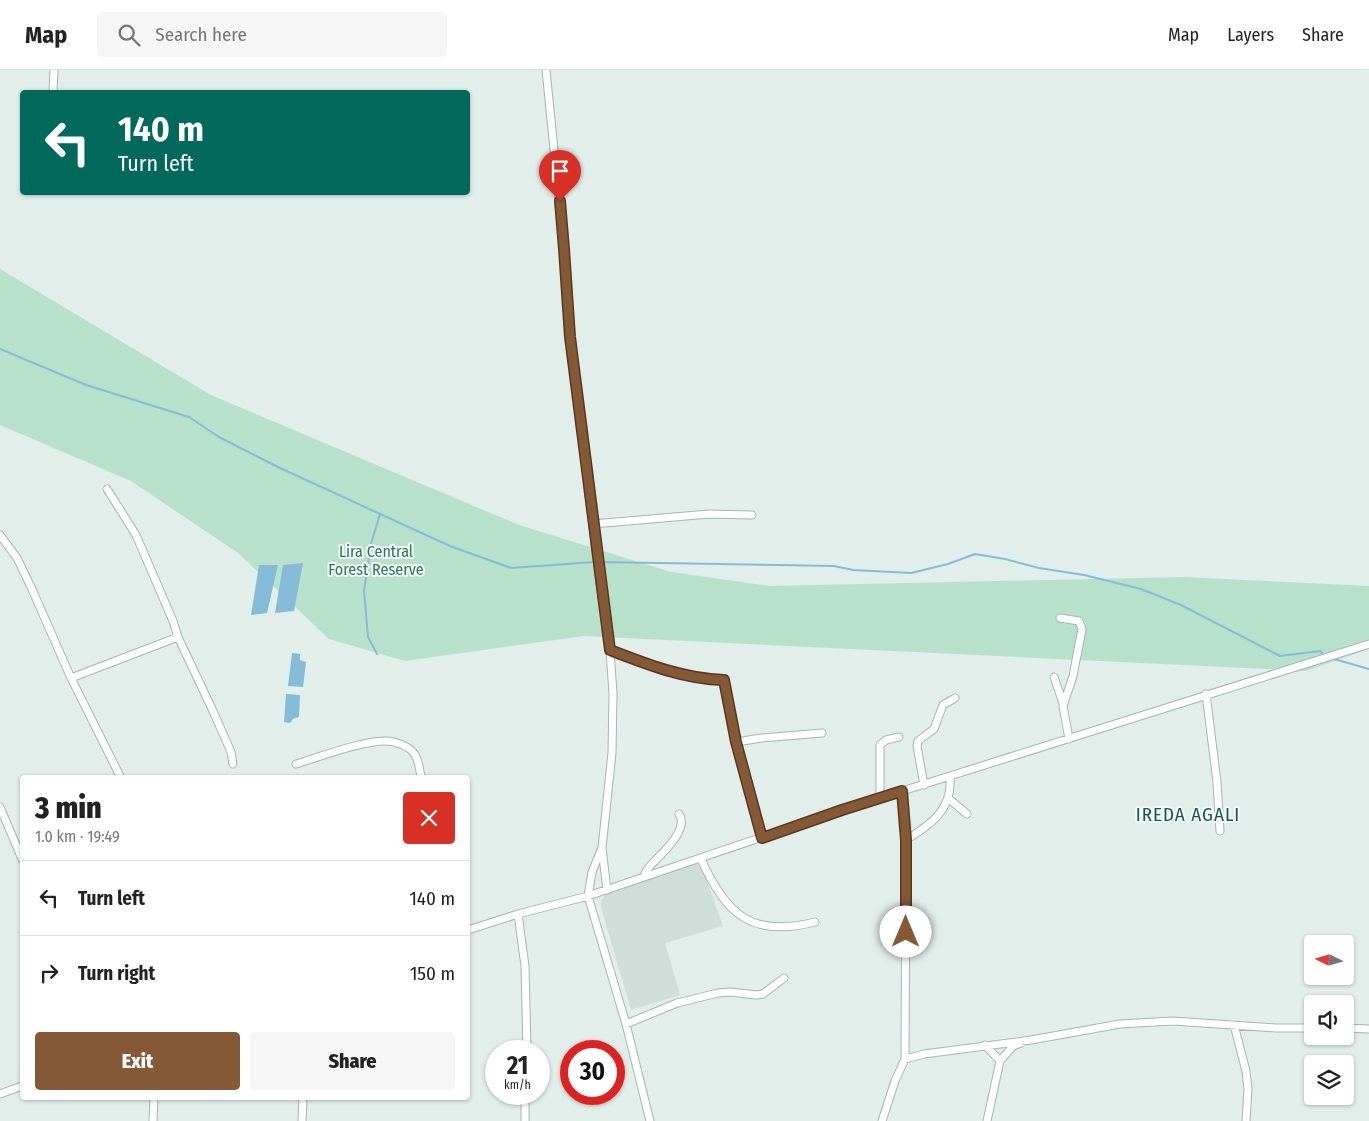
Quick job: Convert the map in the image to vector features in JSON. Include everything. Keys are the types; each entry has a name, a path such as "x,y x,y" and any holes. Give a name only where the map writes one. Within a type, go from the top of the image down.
{"street":[{"path":"53,90 54,70"},
{"path":"546,70 564,249 570,337 610,650 613,732 602,848 606,890"},
{"path":"107,490 136,534 178,637 231,752 233,764"},
{"path":"593,524 709,514 752,515"},
{"path":"0,536 17,558 71,678 120,775"},
{"path":"1060,618 1079,621 1082,629 1073,676 1063,706"},
{"path":"71,678 178,637"},
{"path":"470,929 518,914 588,896 880,798 1369,644"},
{"path":"610,650 666,671 724,680 736,742 762,838"},
{"path":"1054,677 1063,706 1068,739"},
{"path":"1206,694 1217,782 1220,831"},
{"path":"924,785 918,744 920,739 934,729 943,705 955,698"},
{"path":"736,742 822,733"},
{"path":"880,798 880,745 886,740 899,737"},
{"path":"296,764 360,745 384,741 402,744 415,754 420,775"},
{"path":"906,840 933,822 948,798 950,776"},
{"path":"882,1121 894,1081 905,1059 906,840 902,791"},
{"path":"948,798 967,814"},
{"path":"0,807 20,854"},
{"path":"644,877 646,871 678,835 682,823 682,817 679,814"},
{"path":"602,848 592,872 588,896 626,1024 650,1121"},
{"path":"701,859 722,897 744,919 770,927 798,926 815,922"},
{"path":"518,914 525,966 527,1040"},
{"path":"626,1024 677,1004 718,993 763,994 784,978"},
{"path":"905,1059 924,1054 1030,1040 1120,1024 1173,1021 1304,1028"},
{"path":"1234,1025 1246,1071 1248,1089 1246,1121"},
{"path":"1354,1028 1369,1029"},
{"path":"987,1121 1000,1061 1013,1046 1030,1040"},
{"path":"985,1045 1000,1061"},
{"path":"0,1094 20,1087"},
{"path":"153,1121 154,1100"},
{"path":"302,1121 303,1100"},
{"path":"525,1105 525,1121"}],"shaded area":[{"path":"700,861 723,926 665,943 680,995 631,1010 602,911 601,903 604,896 608,891"}],"green space":[{"name":"Lira Central Forest Reserve","path":"0,269 211,395 519,525 671,572 770,586 1185,577 1369,586 1369,649 1306,671 584,636 405,661 329,639 238,553 131,481 0,425"}],"water":[{"path":"303,563 294,611 275,613 283,565"},
{"path":"259,565 278,565 267,613 251,615"},
{"path":"292,653 300,654 300,660 306,662 303,687 288,686"},
{"path":"286,694 300,695 299,717 293,719 290,723 284,722"}],"waterway":[{"path":"0,349 86,385 189,417 219,437 280,468 450,546 511,568 594,562"},
{"path":"377,654 368,637 364,591 371,544 380,514"},
{"path":"599,562 834,566 853,570 911,573 948,564 975,554 1005,559 1039,568 1084,575 1141,589 1181,605 1280,656 1320,651 1322,653"},
{"path":"1334,659 1369,669"}],"district":[{"name":"IREDA AGALI","path":"1188,814"}],"route":[{"path":"560,201 570,337 598,571 610,650 666,671 724,680 736,742 762,838 902,791 906,840 906,932"}]}
